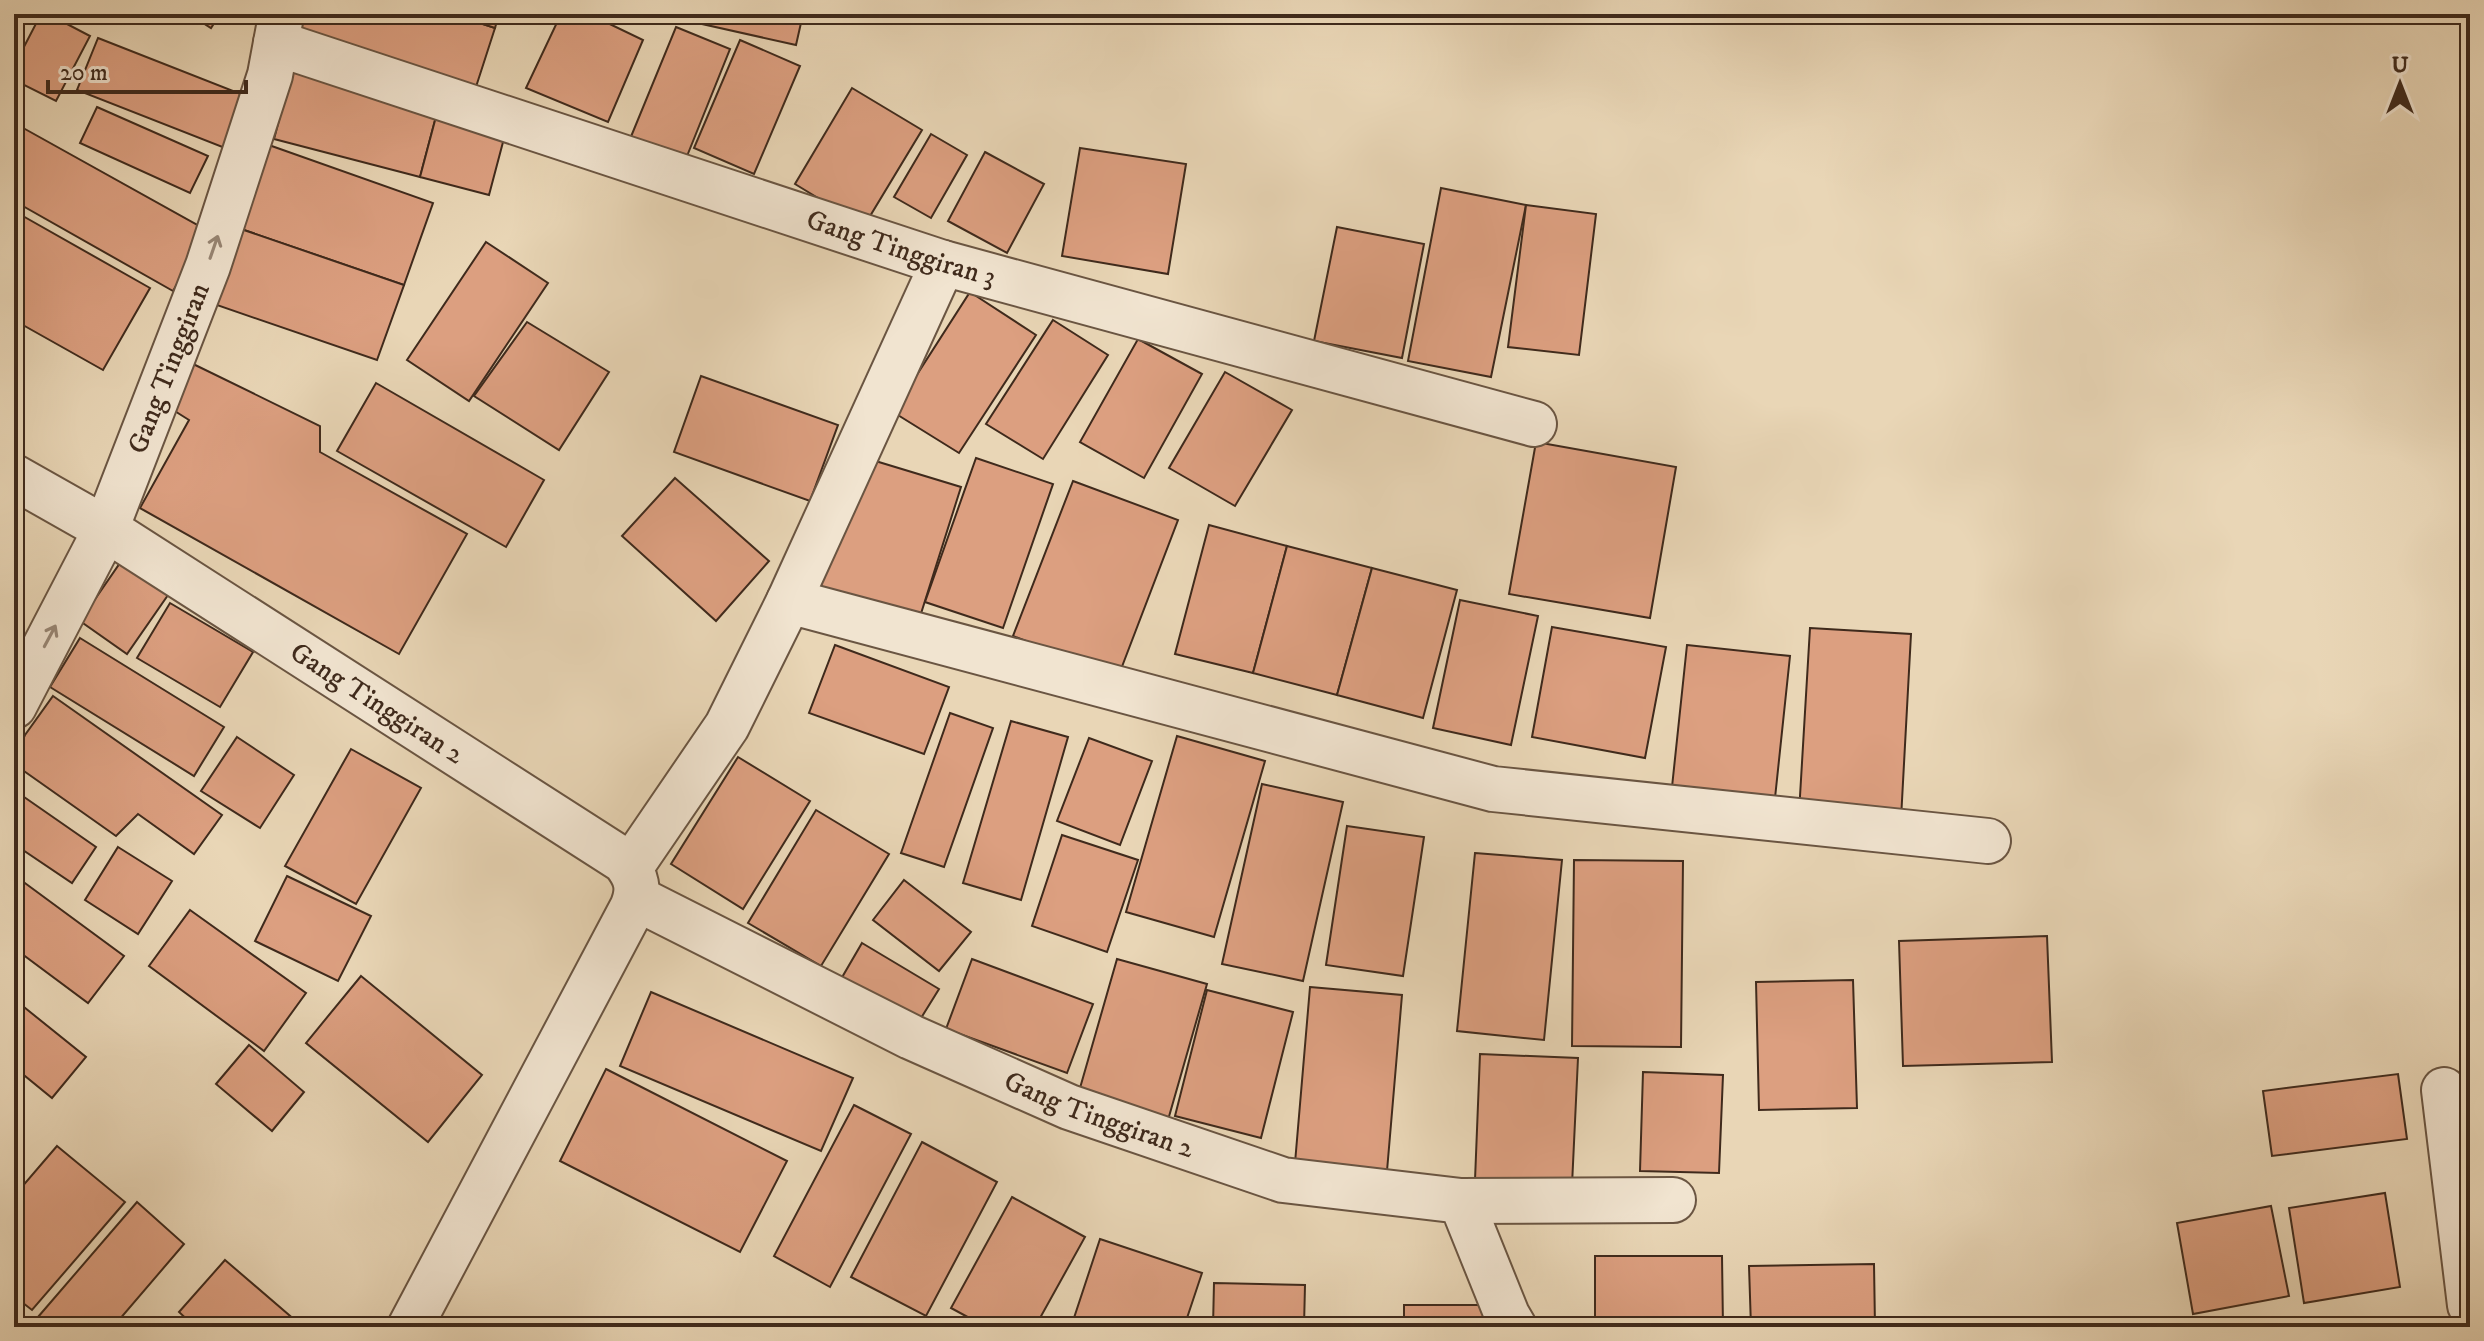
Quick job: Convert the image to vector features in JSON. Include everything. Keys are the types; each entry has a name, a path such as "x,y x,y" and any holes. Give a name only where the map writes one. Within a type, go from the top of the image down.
{"street":[{"name":"Gang Tinggiran 3","path":"279,28 943,263 1534,424"},
{"name":"Gang Tinggiran","path":"14,706 106,529 208,266 261,104 279,28"},
{"path":"410,1327 634,883 727,726 789,601 943,263"},
{"name":"Gang Tinggiran 2","path":"14,477 106,529 624,861 634,883 911,1037 1069,1107 1283,1180 1461,1201 1673,1200"},
{"path":"789,601 1493,789 1988,841"},
{"path":"2444,1090 2470,1305"},
{"path":"1461,1201 1514,1327"}],"building":[{"path":"41,14 48,14 90,36 56,101 14,80 14,66"},
{"path":"189,14 220,14 211,28"},
{"path":"293,14 452,14 495,28 474,93 286,33"},
{"path":"452,14 499,14 495,28"},
{"path":"561,14 589,14 643,40 608,122 526,88"},
{"path":"676,14 803,14 796,45 675,18"},
{"path":"676,27 730,49 685,161 630,139"},
{"path":"98,38 251,98 230,150 77,90"},
{"path":"740,40 800,66 754,174 694,148"},
{"path":"292,71 438,109 420,177 274,139"},
{"path":"852,88 922,130 864,226 795,184"},
{"path":"97,107 208,156 190,193 80,143"},
{"path":"438,109 507,127 489,195 420,177"},
{"path":"16,124 208,231 173,291 14,201"},
{"path":"931,134 967,155 931,218 894,197"},
{"path":"266,144 433,203 404,285 238,228"},
{"path":"1080,148 1186,164 1168,274 1062,256"},
{"path":"985,152 1044,184 1007,253 948,221"},
{"path":"1441,188 1526,205 1491,377 1408,361"},
{"path":"1526,205 1596,214 1579,355 1508,347"},
{"path":"14,211 150,288 103,370 14,320"},
{"path":"1337,227 1424,244 1402,358 1314,341"},
{"path":"238,228 404,285 377,360 211,303"},
{"path":"486,242 548,283 469,401 407,360"},
{"path":"970,292 1036,335 959,453 893,412"},
{"path":"1053,320 1108,355 1043,459 986,424"},
{"path":"527,322 609,372 559,450 474,396"},
{"path":"1138,339 1202,374 1144,478 1080,442"},
{"path":"187,361 320,426 320,452 467,534 399,654 140,508 189,420 162,403"},
{"path":"1225,372 1292,410 1235,506 1169,468"},
{"path":"701,376 838,425 810,501 674,452"},
{"path":"376,383 544,480 506,547 337,451"},
{"path":"1536,442 1676,467 1650,618 1509,594"},
{"path":"859,456 961,487 918,623 816,590"},
{"path":"976,458 1053,484 1003,628 925,602"},
{"path":"675,478 769,561 716,621 622,536"},
{"path":"1073,481 1178,520 1118,677 1013,636"},
{"path":"1209,525 1287,546 1253,673 1175,654"},
{"path":"1287,546 1372,568 1337,695 1253,673"},
{"path":"120,563 168,595 127,654 80,621"},
{"path":"1372,568 1457,590 1423,718 1337,695"},
{"path":"1460,600 1538,616 1511,745 1433,728"},
{"path":"170,603 253,652 220,707 137,658"},
{"path":"1552,627 1666,647 1645,758 1532,737"},
{"path":"1810,628 1911,634 1901,819 1799,813"},
{"path":"80,638 224,727 194,776 50,687"},
{"path":"835,645 949,687 924,754 809,713"},
{"path":"1687,645 1790,656 1775,798 1672,787"},
{"path":"53,696 222,815 194,854 138,814 116,836 14,764 25,735"},
{"path":"950,713 993,728 944,867 901,853"},
{"path":"1011,721 1068,737 1021,900 963,883"},
{"path":"1177,736 1265,761 1214,937 1126,912"},
{"path":"237,737 294,775 260,828 201,791"},
{"path":"1089,738 1152,761 1120,845 1057,821"},
{"path":"351,749 421,788 356,904 285,866"},
{"path":"738,757 810,801 743,909 671,864"},
{"path":"1262,784 1343,802 1303,981 1222,964"},
{"path":"14,790 96,847 72,883 14,844"},
{"path":"816,810 889,854 821,966 748,923"},
{"path":"1347,826 1424,837 1403,976 1326,965"},
{"path":"1062,835 1138,860 1107,952 1032,926"},
{"path":"118,847 172,881 138,934 85,900"},
{"path":"1475,853 1562,860 1544,1040 1457,1031"},
{"path":"1574,860 1683,861 1681,1047 1572,1046"},
{"path":"14,875 124,956 88,1003 14,948"},
{"path":"287,876 371,916 338,981 255,941"},
{"path":"904,880 971,932 939,971 873,920"},
{"path":"190,910 306,993 264,1051 149,966"},
{"path":"2047,936 2052,1062 1903,1066 1899,941"},
{"path":"862,943 939,989 913,1031 837,986"},
{"path":"972,959 1093,1004 1067,1073 946,1029"},
{"path":"1117,959 1207,984 1168,1120 1078,1095"},
{"path":"361,976 482,1075 428,1142 306,1043"},
{"path":"1853,980 1857,1108 1759,1110 1756,982"},
{"path":"1310,987 1402,995 1387,1171 1295,1163"},
{"path":"1207,990 1293,1012 1261,1138 1175,1116"},
{"path":"651,992 853,1078 821,1151 620,1066"},
{"path":"14,999 86,1057 52,1098 14,1067"},
{"path":"249,1045 304,1092 272,1131 216,1084"},
{"path":"1480,1054 1578,1058 1572,1185 1475,1180"},
{"path":"606,1069 787,1161 740,1252 560,1161"},
{"path":"1643,1072 1723,1075 1719,1173 1640,1171"},
{"path":"2398,1074 2407,1139 2272,1156 2263,1091"},
{"path":"854,1105 911,1134 830,1287 774,1256"},
{"path":"922,1142 997,1182 926,1316 851,1277"},
{"path":"57,1146 125,1202 32,1310 14,1296 14,1196"},
{"path":"2385,1193 2400,1287 2304,1303 2289,1208"},
{"path":"1012,1197 1085,1237 1035,1327 986,1327 951,1308"},
{"path":"137,1202 184,1244 113,1327 50,1327 38,1317"},
{"path":"2271,1206 2289,1296 2193,1314 2177,1223"},
{"path":"1100,1239 1202,1273 1184,1327 1071,1327"},
{"path":"1595,1256 1722,1256 1723,1327 1595,1327"},
{"path":"225,1260 303,1327 195,1327 179,1312"},
{"path":"1874,1264 1875,1327 1751,1327 1749,1266"},
{"path":"1214,1283 1305,1285 1304,1327 1213,1327"},
{"path":"1404,1305 1485,1305 1485,1327 1404,1327"},
{"path":"1324,1320 1396,1322 1396,1327 1324,1327"}]}
